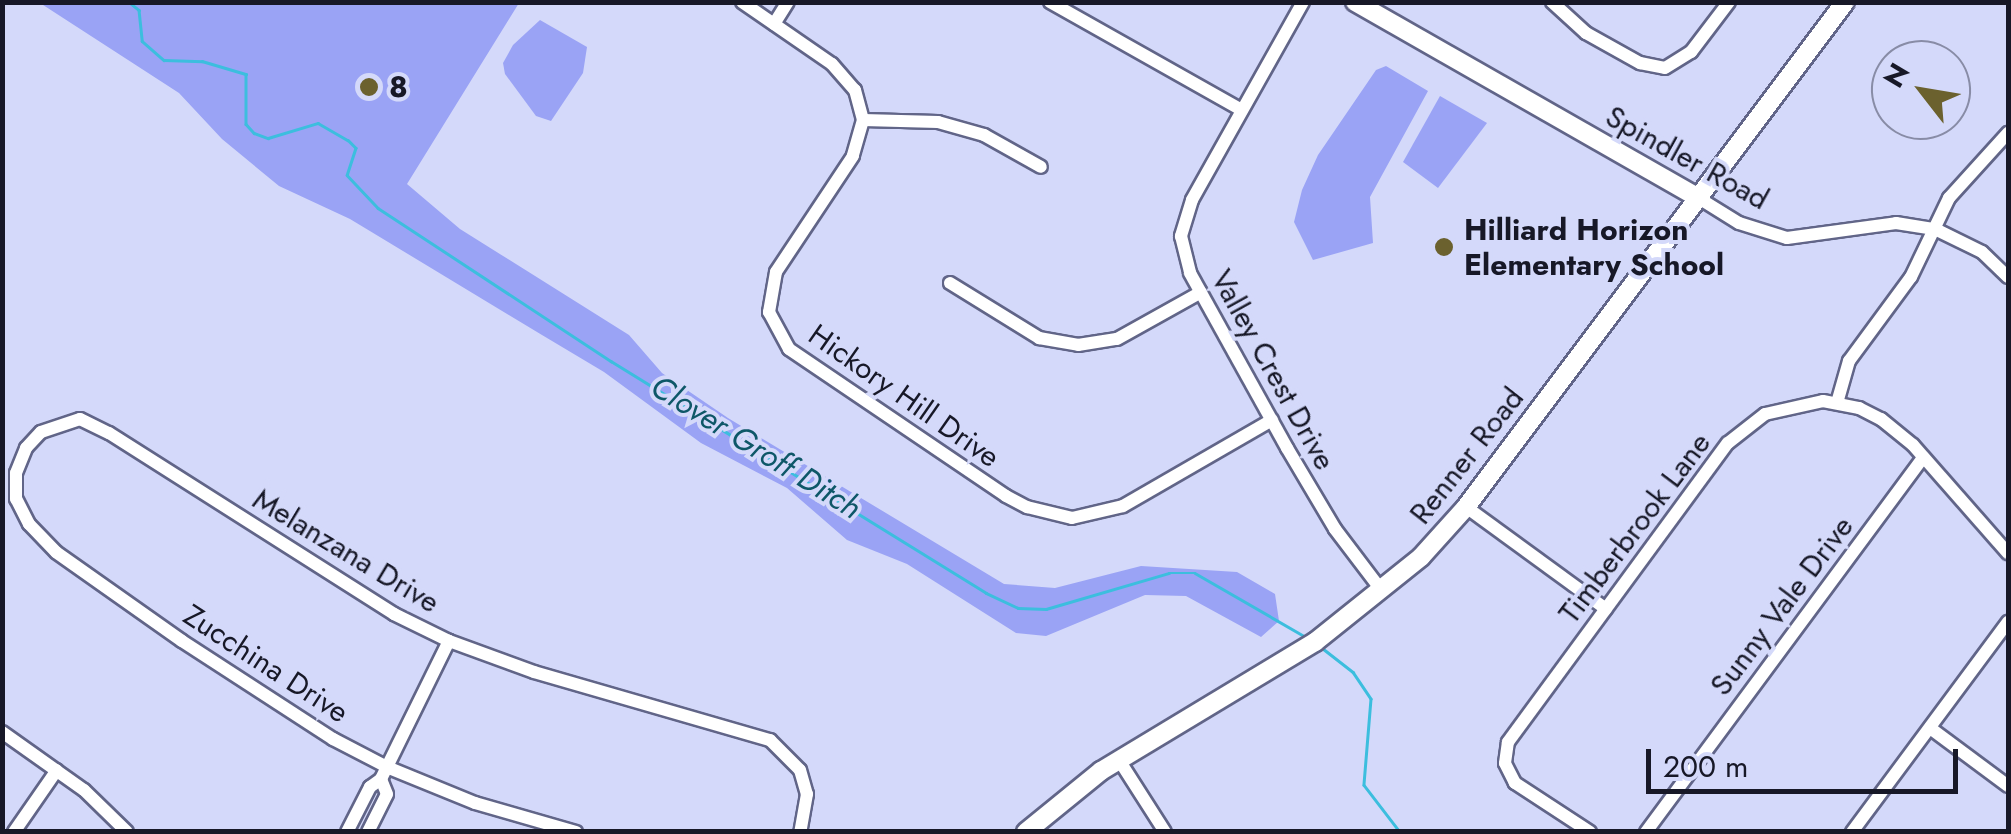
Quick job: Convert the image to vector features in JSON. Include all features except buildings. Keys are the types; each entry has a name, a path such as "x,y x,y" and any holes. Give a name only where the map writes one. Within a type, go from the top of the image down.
{"main road":[{"name":"Spindler Road","path":"1355,2 1696,198"},
{"name":"Renner Road","path":"1026,832 1119,760 1315,642 1382,591 1466,508 1845,2"}],"street":[{"path":"742,2 832,64 854,90 863,120 938,122 984,135 1042,166"},
{"path":"774,24 788,2"},
{"path":"1050,2 1242,110"},
{"name":"Valley Crest Drive","path":"1303,2 1192,200 1181,236 1190,273 1272,420 1335,529 1382,591"},
{"path":"1552,2 1586,33 1640,64 1665,68 1691,52 1729,2"},
{"name":"Hickory Hill Drive","path":"863,120 852,156 794,240 770,292 769,312 776,332 813,366 1006,496 1038,511 1072,518 1123,506 1272,420"},
{"path":"2008,133 1958,185 1902,293 1849,361 1837,402 1881,419 1923,458 2008,553"},
{"name":"Spindler Road","path":"1696,198 1739,224 1787,238 1896,224 1935,229 1968,243 2008,276"},
{"path":"950,283 1040,338 1078,345 1117,339 1201,292"},
{"name":"Timberbrook Lane","path":"1590,832 1516,782 1505,763 1508,742 1720,453 1748,426 1788,407 1837,402"},
{"name":"Melanzana Drive","path":"26,448 41,432 80,419 109,433 394,614 449,641 534,672 770,740 800,770 808,794 800,832"},
{"name":"Zucchina Drive","path":"26,448 16,474 16,499 28,524 56,552 199,652 384,774 576,832"},
{"name":"Sunny Vale Drive","path":"1646,832 1923,458"},
{"path":"1466,508 1606,609"},
{"path":"1852,832 2008,622"},
{"path":"348,832 370,788 384,774 449,641"},
{"path":"1930,728 2008,786"},
{"path":"2,732 57,770 127,832"},
{"path":"1119,760 1165,832"},
{"path":"14,832 57,770"},
{"path":"368,832 387,794 384,774"}],"shaded area":[{"path":"40,3 519,3 407,184 460,229 629,335 662,373 728,418 1004,584 1055,588 1141,566 1237,572 1275,594 1279,621 1261,637 1186,596 1145,595 1046,636 1016,633 907,564 847,540 787,488 701,443 604,372 350,219 279,186 222,139 179,93"},
{"path":"540,20 587,47 583,73 551,121 536,116 505,74 503,63 513,45"},
{"path":"1386,66 1428,91 1370,197 1373,243 1313,260 1294,222 1302,190 1318,155 1376,70"},
{"path":"1440,96 1487,123 1438,188 1403,162"}],"waterway":[{"name":"Clover Groff Ditch","path":"129,2 139,10 142,41 164,60 202,61 246,74 246,124 254,133 268,138 318,123 348,140 356,148 347,175 378,208 611,361 986,593 1018,608 1046,609 1169,573 1195,573 1306,637"},
{"name":"Clover Groff Ditch","path":"1321,647 1353,672 1371,699 1364,785 1400,832"}],"place":[{"name":"8","path":"369,87"},
{"name":"Hilliard Horizon Elementary School","path":"1444,247"}]}
